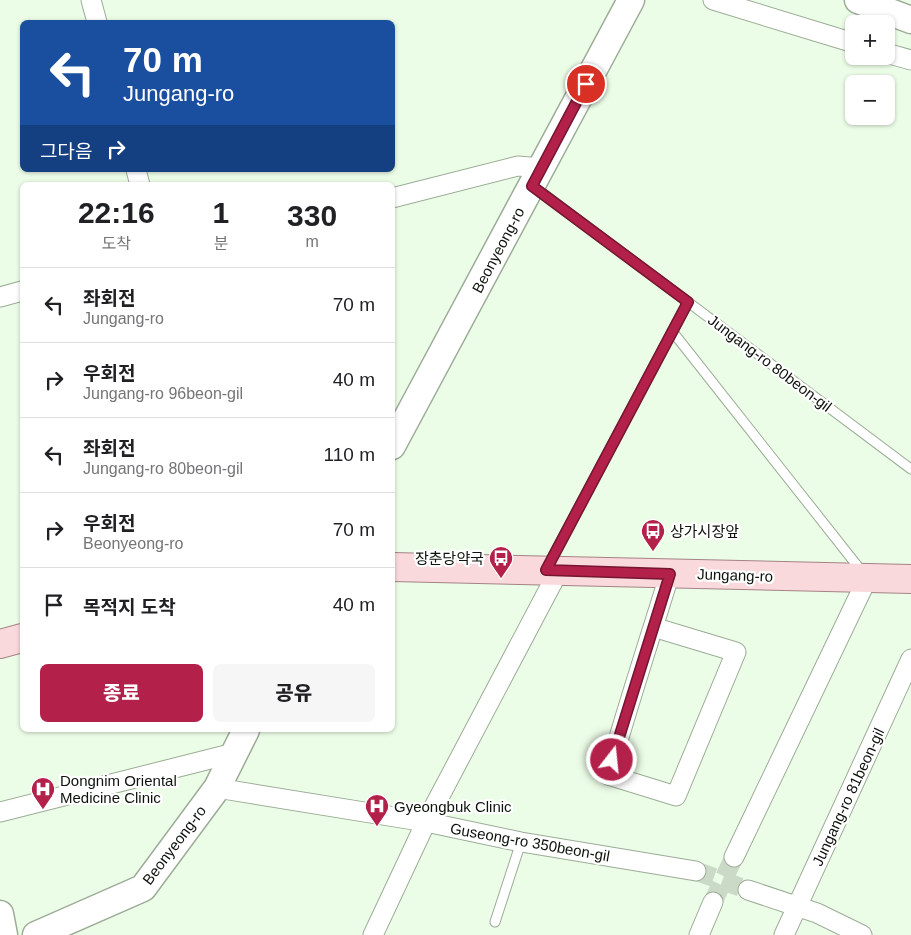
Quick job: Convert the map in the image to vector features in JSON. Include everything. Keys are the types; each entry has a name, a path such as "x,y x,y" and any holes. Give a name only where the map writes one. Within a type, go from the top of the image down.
{"main road":[{"name":"Jungang-ro","path":"395,567 911,580"},
{"path":"0,644 20,639"}],"street":[{"path":"91,0 96,20"},
{"name":"Beonyeong-ro","path":"395,440 631,0"},
{"path":"713,0 845,40"},
{"path":"858,0 911,20"},
{"path":"895,56 911,60"},
{"path":"395,197 518,166 537,177"},
{"path":"0,297 20,292"},
{"path":"373,935 426,822 552,570"},
{"path":"653,627 736,652 676,796 608,775 653,627 670,574"},
{"path":"734,856 867,579"},
{"name":"Jungang-ro 81beon-gil","path":"784,935 911,659"},
{"name":"Beonyeong-ro","path":"0,812 101,787 240,741"},
{"name":"Beonyeong-ro","path":"36,935 143,888 217,788 240,741"},
{"name":"Guseong-ro 350beon-gil","path":"217,788 426,822 521,842 696,871"},
{"path":"748,890 817,913 862,935"},
{"path":"699,935 713,902"},
{"path":"0,914 4,935"}],"lane":[{"name":"Jungang-ro 80beon-gil","path":"537,177 688,302 911,469"},
{"path":"552,570 688,302"},
{"path":"672,331 867,579"},
{"path":"495,922 521,842"}],"tunnel":[{"path":"713,902 734,857"},
{"path":"696,871 748,890"}],"place":[{"name":"상가시장앞","path":"653,552"},
{"name":"장춘당약국","path":"501,579"},
{"name":"Dongnim Oriental Medicine Clinic","path":"43,810"},
{"name":"Gyeongbuk Clinic","path":"377,827"}],"route":[{"path":"586,84 532,186 688,302 546,570 670,574 612,760"}]}
